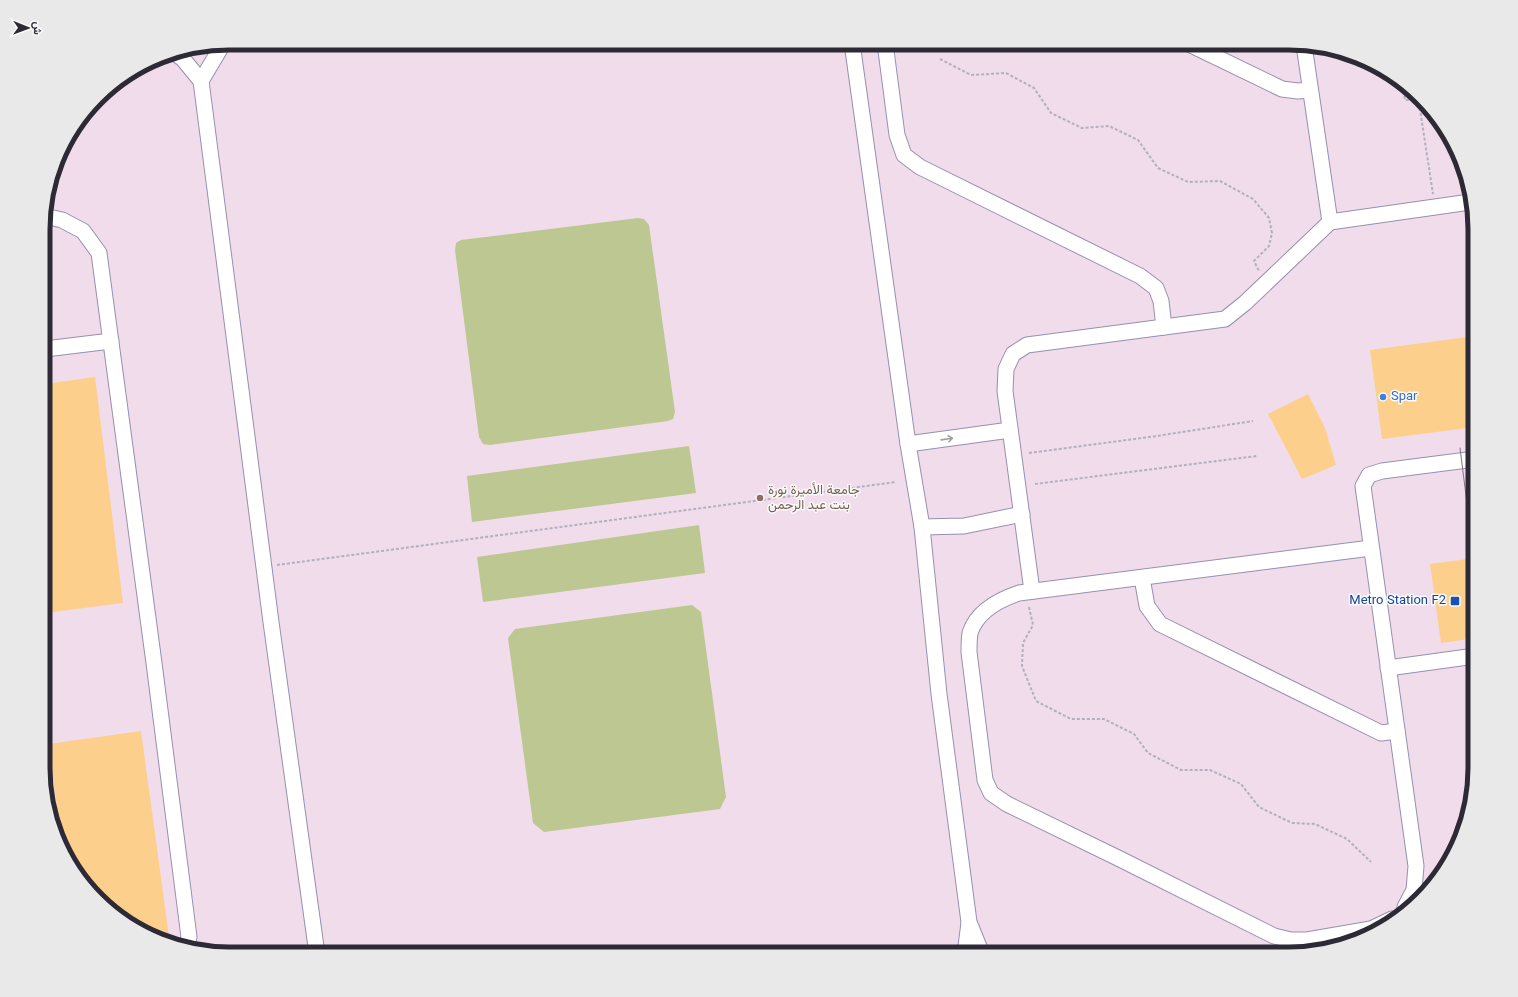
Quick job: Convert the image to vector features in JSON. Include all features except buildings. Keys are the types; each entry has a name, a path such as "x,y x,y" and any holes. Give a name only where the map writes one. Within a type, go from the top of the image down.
{"street":[{"path":"201,81 219,50"},
{"path":"853,50 908,444 922,527 939,694 970,922 979,947"},
{"path":"886,50 897,135 904,155 927,170 1140,276 1156,288 1161,301 1164,327"},
{"path":"1201,50 1282,89 1298,91 1310,90"},
{"path":"1305,51 1330,222"},
{"path":"180,57 201,81 264,567 316,947"},
{"path":"1032,591 1006,391 1006,369 1013,354 1027,345 1225,319 1245,303 1330,222 1466,203"},
{"path":"50,217 62,220 83,231 99,253 154,663 189,937 187,942"},
{"path":"50,348 111,341"},
{"path":"908,444 1010,430"},
{"path":"1408,901 1414,890 1416,866 1363,486 1369,475 1382,471 1468,460"},
{"path":"922,527 965,518 1022,514"},
{"path":"1363,930 1307,940 1291,940 1274,936 1007,804 991,793 985,780 969,652 970,634 977,619 1003,598 1019,593 1371,548"},
{"path":"1142,578 1147,606 1160,624 1381,734 1397,731"},
{"path":"1388,668 1468,657"},
{"path":"966,947 970,922"}],"path":[{"path":"940,59 971,75 1006,73 1034,88 1050,113 1082,128 1109,126 1138,140 1158,168 1188,182 1220,181 1253,199 1269,218 1272,233 1269,246 1254,260 1260,272"},
{"path":"1403,92 1404,100 1411,99"},
{"path":"1420,108 1434,197"},
{"path":"1029,452 1157,436 1253,421"},
{"path":"1035,484 1257,456"},
{"path":"264,567 896,482"},
{"path":"1029,607 1033,625 1023,643 1022,666 1036,701 1071,719 1104,719 1134,734 1148,753 1181,770 1210,770 1241,784 1259,807 1292,823 1315,824 1347,839 1371,862"}],"shaded area":[{"name":"جامعة الأميرة نورة بنت عبد الرحمن","path":"218,50 1300,50 1335,56 1357,64 1388,80 1398,87 1423,111 1431,120 1444,140 1462,183 1468,218 1468,779 1462,814 1454,836 1438,867 1431,877 1407,902 1398,910 1378,923 1335,941 1300,947 218,947 183,941 161,933 130,917 120,910 95,886 87,877 74,857 56,814 50,779 50,218 56,183 69,150 87,120 111,95 130,80 161,64 194,53"}],"green space":[{"path":"638,218 644,219 649,225 675,412 673,419 668,421 490,445 483,444 479,437 455,250 456,243 461,240"},
{"path":"689,446 696,493 472,522 467,476"},
{"path":"699,525 705,573 483,602 477,557"},
{"path":"692,605 701,612 726,797 720,809 544,832 533,823 508,638 515,629"}],"tram line":[{"path":"1460,448 1468,511"}],"place":[{"name":"Spar","path":"1383,397"},
{"name":"جامعة الأميرة نورة بنت عبد الرحمن","path":"760,498"},
{"name":"Metro Station F2","path":"1455,601"}]}
